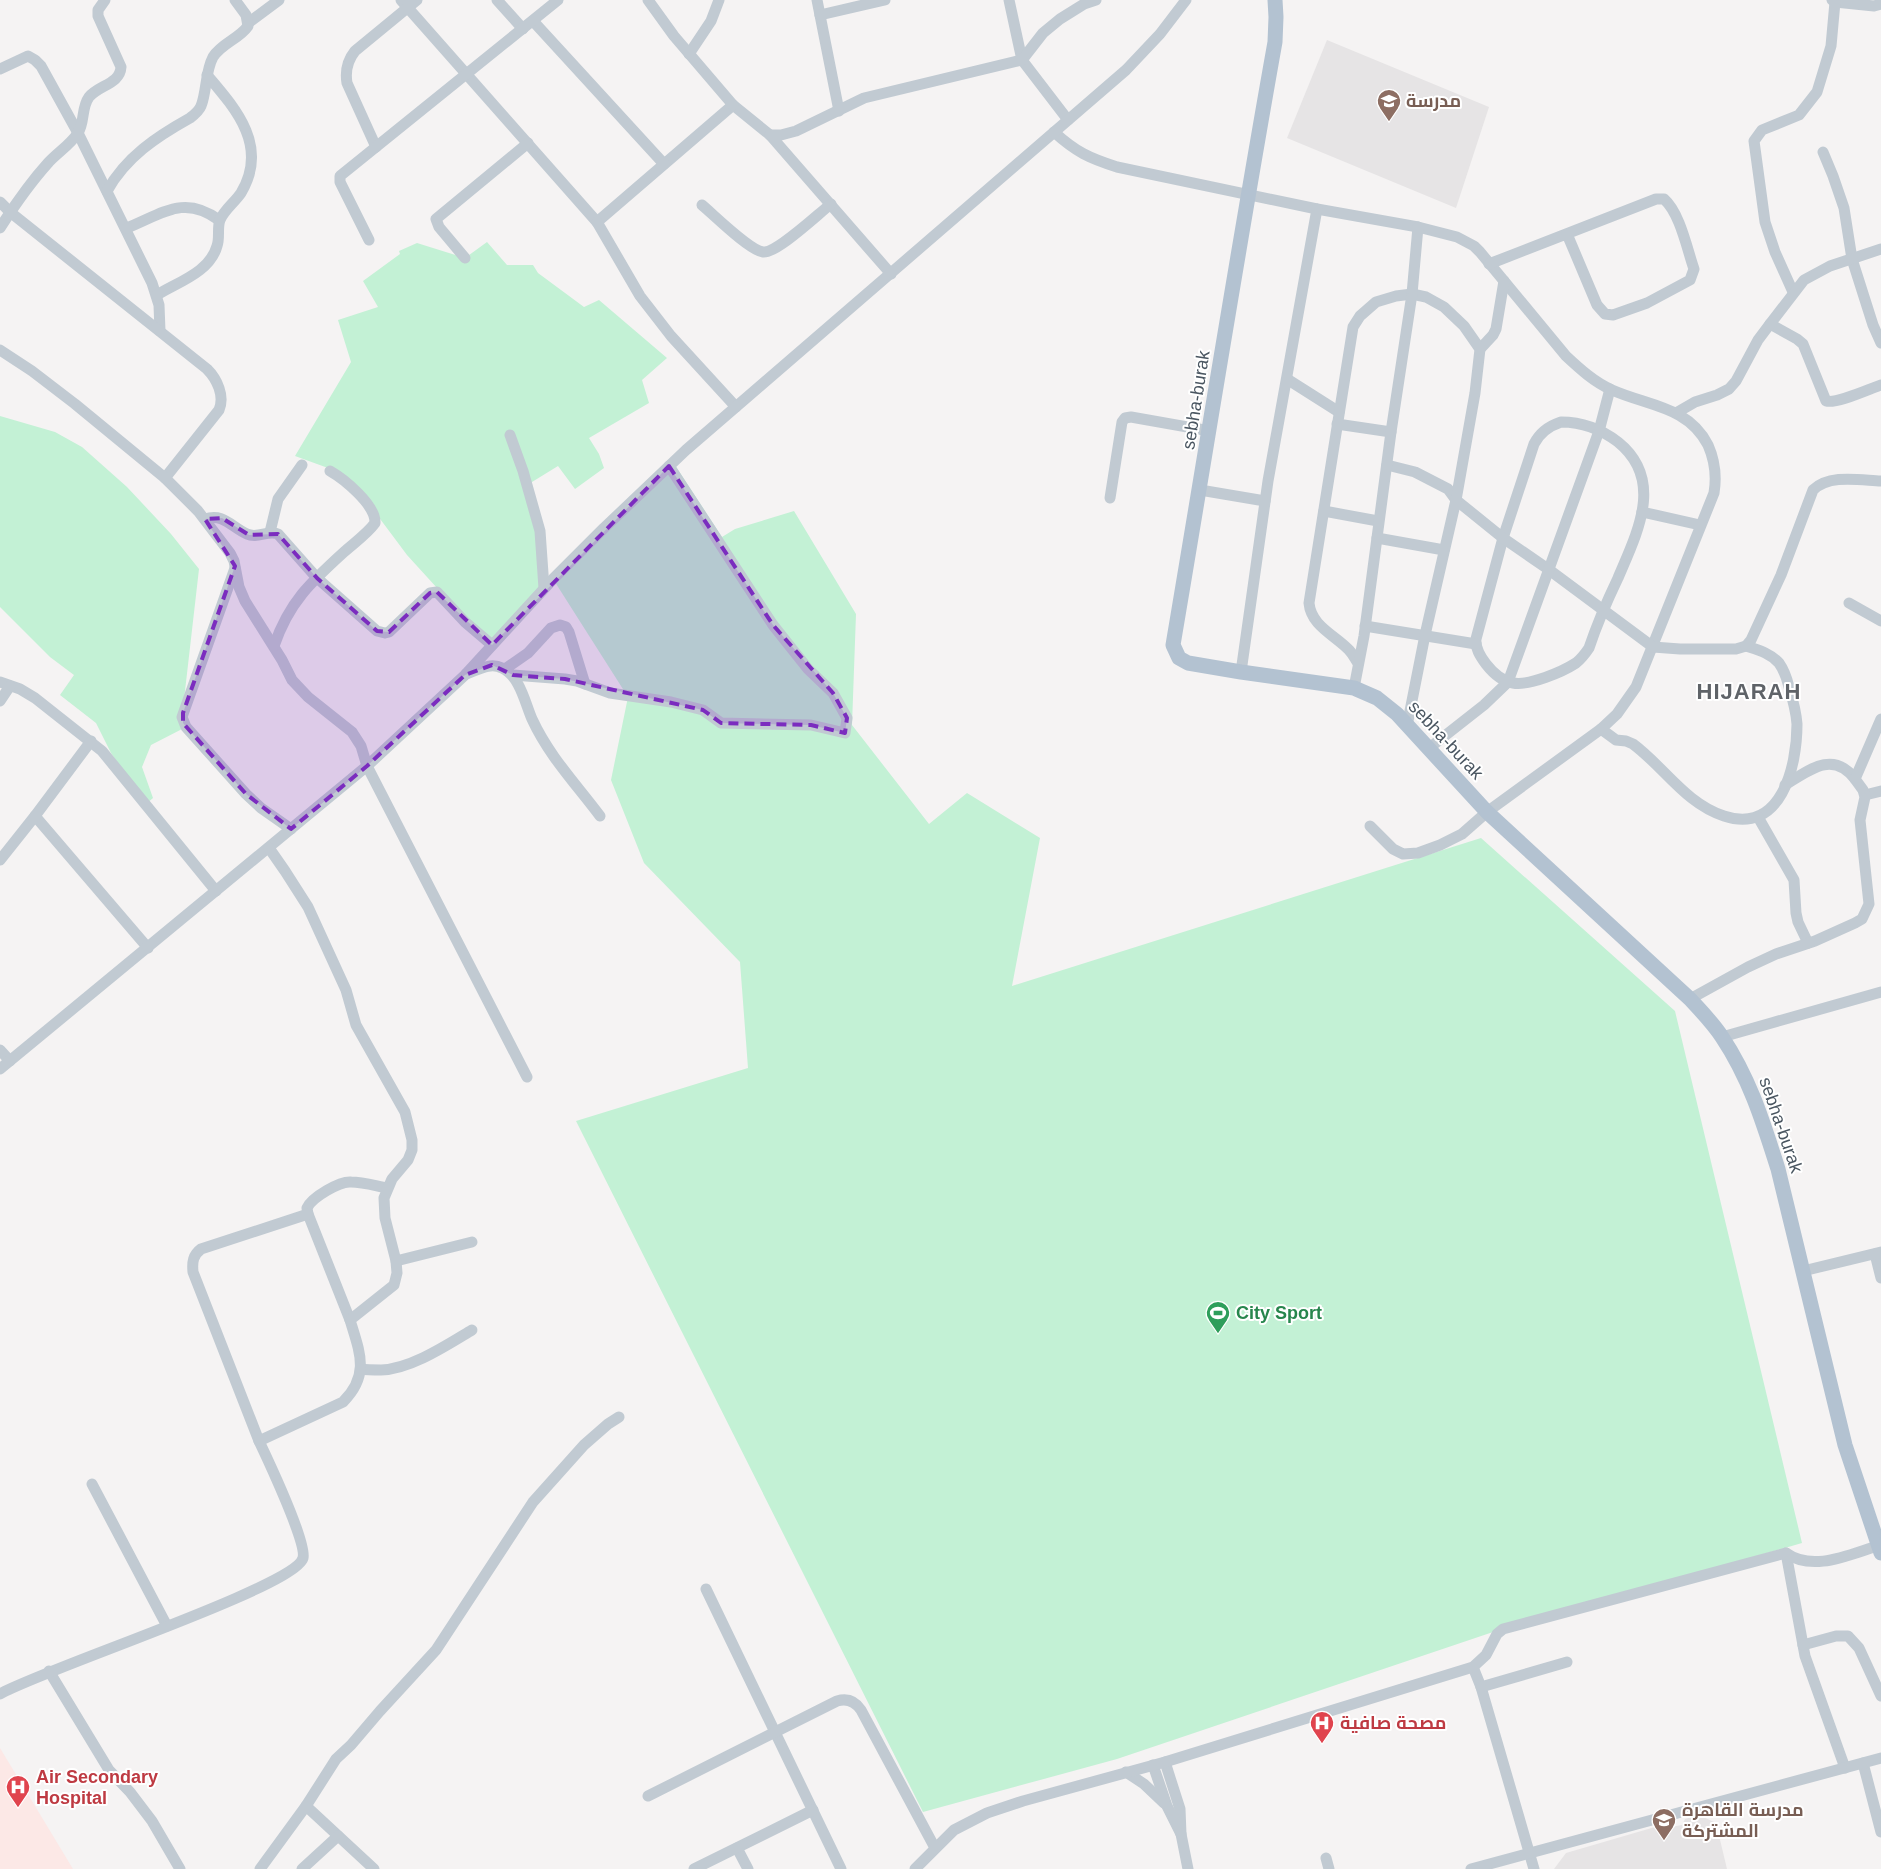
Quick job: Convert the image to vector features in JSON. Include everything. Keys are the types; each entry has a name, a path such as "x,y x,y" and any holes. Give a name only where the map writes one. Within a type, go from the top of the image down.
{"main road":[{"name":"sebha-burak","path":"1275,0 1274,42 1173,646 1177,655 1183,661 1240,672 1354,688 1377,698 1408,726 1487,812 1690,999 1722,1037 1753,1093 1778,1169 1845,1445 1880,1548"}],"street":[{"path":"0,228 10,212 49,163 78,133 84,119 86,102 90,96 98,88 119,76 121,67 98,16 98,10 105,0"},
{"path":"235,0 246,15 248,23"},
{"path":"107,192 115,177 142,148 197,112 201,106 207,75 214,56 219,49 243,32 248,23 279,0"},
{"path":"376,147 347,83 346,68 355,51 404,4 417,0"},
{"path":"497,0 523,30"},
{"path":"369,240 339,179 342,174 558,0"},
{"path":"648,0 689,54 733,105 770,135 891,274"},
{"path":"689,54 712,21 719,0"},
{"path":"817,0 839,110"},
{"path":"820,15 885,0"},
{"path":"1009,0 1022,60 1068,120"},
{"path":"770,135 780,135 796,131 864,98 1022,60 1043,33 1060,19 1072,10 1096,0"},
{"path":"0,1069 367,766 465,675 544,588 669,466 1126,70 1146,50 1186,0"},
{"path":"1793,292 1775,252 1765,222 1754,141 1762,130 1799,115 1817,92 1831,46 1834,1 1874,6 1881,4"},
{"path":"404,4 597,222 640,296 671,336 736,407"},
{"path":"532,21 664,164"},
{"path":"0,69 23,57 28,56 35,60 78,133 127,228 156,294 160,314 160,331"},
{"path":"156,294 206,265 214,255 218,244 219,220 240,193 247,180 252,157 251,145 238,115 207,75"},
{"path":"597,222 733,105"},
{"path":"1054,132 1072,148 1092,160 1117,167 1418,228 1466,241 1474,246 1566,356 1595,381 1610,389 1676,413 1692,422 1702,434 1711,452 1716,468 1714,493 1636,687 1617,714 1602,729 1487,812 1462,834 1418,853 1403,854 1393,849 1370,826"},
{"path":"465,258 439,227 436,218 528,143"},
{"path":"1823,152 1844,208 1852,259 1873,325 1881,343"},
{"path":"1489,264 1656,199 1664,199 1670,205 1677,219 1694,269 1690,280 1647,303 1614,315 1604,314 1597,305 1567,234"},
{"path":"0,202 210,372 218,386 222,404 217,415 165,478"},
{"path":"702,205 756,250 769,252 831,204"},
{"path":"127,228 175,208 186,206 201,208 219,220"},
{"path":"1240,672 1265,501 1317,209"},
{"path":"1354,688 1365,626 1378,521 1388,465 1391,432 1412,294 1418,228"},
{"path":"1676,413 1695,402 1729,389 1736,381 1758,340 1804,280 1817,272 1881,248"},
{"path":"1408,726 1425,635 1456,500 1475,393 1480,349 1496,329 1504,281"},
{"path":"1358,663 1350,651 1322,627 1310,607 1352,332 1356,322 1376,302 1396,296 1412,294 1426,297 1444,307 1464,326 1480,349"},
{"path":"1770,324 1803,344 1826,401 1837,400 1881,385"},
{"path":"0,350 32,371 75,404 165,478 205,519 230,553 245,601 274,646 292,680 299,689 355,736 361,746 367,766 527,1076"},
{"path":"1287,379 1338,418 1391,432"},
{"path":"1428,749 1484,705 1508,682 1599,431 1610,389"},
{"path":"1110,498 1122,422 1125,418 1131,417 1210,431"},
{"path":"1562,422 1581,423 1599,431 1625,448 1639,467 1644,484 1642,512 1630,549 1589,648 1576,662 1534,681 1522,684 1508,682 1495,675 1489,668 1482,659 1476,644 1504,538 1534,444 1540,434 1552,425 1562,422"},
{"path":"510,434 540,531 544,588"},
{"path":"270,532 280,494 302,465"},
{"path":"1388,465 1410,470 1448,489 1456,500 1504,538 1653,647 1680,649 1730,649 1746,646 1754,634 1781,576 1813,490 1819,484 1828,480 1881,480"},
{"path":"465,675 492,665 509,672 556,677 585,684 610,693 671,702 703,710 721,723 811,724 844,733 847,718 833,693 808,669 773,625 669,466"},
{"path":"274,646 291,607 316,578 375,522 373,513 350,485 330,470"},
{"path":"1200,490 1265,501"},
{"path":"1324,511 1378,521"},
{"path":"1642,512 1700,525"},
{"path":"205,519 222,518 249,535 270,532 278,534 316,578 380,633 389,632 430,593 437,592 465,622 492,645"},
{"path":"1377,538 1444,550"},
{"path":"235,566 182,717 186,728 246,794 261,808 291,829"},
{"path":"1849,603 1881,621"},
{"path":"509,672 551,628 560,625 566,627 569,632 585,684"},
{"path":"1365,626 1476,644"},
{"path":"1602,729 1616,740 1630,742 1640,749 1686,794 1709,810 1737,820 1747,820 1758,817 1772,809 1780,797 1792,766 1796,737 1795,708 1780,664 1764,652 1746,646"},
{"path":"509,672 549,751 600,816"},
{"path":"0,701 5,684 20,689 35,698 91,741 112,762 216,891"},
{"path":"1855,779 1881,719"},
{"path":"0,860 91,741"},
{"path":"1690,999 1748,967 1855,923 1862,918 1867,909 1869,891 1862,852 1860,820 1865,796 1855,779 1846,768 1840,765 1824,764 1785,786"},
{"path":"1865,796 1881,792"},
{"path":"35,816 148,948"},
{"path":"1758,817 1794,880 1798,922 1808,943"},
{"path":"269,848 308,907 346,990 356,1025 408,1119 412,1140 412,1150 408,1160 387,1188 384,1208 396,1261 397,1273 394,1285 350,1320"},
{"path":"1722,1037 1881,992"},
{"path":"0,1050 10,1061"},
{"path":"259,1441 343,1402 354,1391 359,1380 361,1369 350,1320 307,1208 312,1201 344,1183 351,1182 387,1188"},
{"path":"0,1694 49,1671 234,1600 273,1582 295,1569 303,1559 303,1546 259,1441 193,1272 192,1262 194,1256 201,1248 308,1214"},
{"path":"396,1261 472,1242"},
{"path":"1803,1271 1878,1253 1881,1278"},
{"path":"361,1369 381,1370 402,1366 447,1345 472,1330"},
{"path":"260,1869 306,1806 336,1759 351,1745 436,1650 533,1502 584,1445 619,1417"},
{"path":"92,1484 167,1626"},
{"path":"915,1869 954,1830 988,1813 1023,1801 1165,1762 1473,1667 1486,1655 1496,1634 1503,1629 1786,1553 1802,1561 1824,1561 1880,1548"},
{"path":"1786,1553 1803,1645 1845,1768"},
{"path":"706,1589 841,1869"},
{"path":"1803,1645 1836,1636 1848,1636 1859,1648 1881,1696"},
{"path":"1481,1687 1567,1662"},
{"path":"1473,1667 1481,1687 1534,1869"},
{"path":"49,1671 109,1770 146,1813 180,1869"},
{"path":"648,1796 837,1701 846,1700 855,1702 861,1710 935,1848"},
{"path":"1471,1869 1881,1758"},
{"path":"1165,1762 1180,1809 1181,1834 1188,1869"},
{"path":"1862,1763 1881,1832"},
{"path":"1153,1765 1167,1806 1181,1834"},
{"path":"1126,1772 1148,1788 1167,1806"},
{"path":"306,1806 374,1869"},
{"path":"694,1869 812,1810"},
{"path":"302,1869 338,1836"},
{"path":"737,1848 748,1869"}],"highlighted area":[{"path":"669,466 773,625 833,693 847,718 845,733 811,725 721,723 703,710 565,679 513,675 492,665 465,675 367,766 291,829 246,794 183,723 183,713 235,566 205,519 222,518 249,535 278,534 317,578 377,631 389,632 430,593 437,592 492,645"}],"shaded area":[{"name":"مدرسة","path":"1327,40 1489,107 1456,208 1287,138"},
{"name":"Air Secondary Hospital","path":"0,1748 73,1869 0,1869"},
{"name":"مدرسة القاهرة المشتركة","path":"1699,1815 1716,1823 1727,1869 1554,1869 1566,1853 1655,1827 1660,1829 1682,1825 1685,1819"}],"green space":[{"path":"487,242 507,265 533,265 538,273 584,307 599,300 667,358 642,380 649,403 589,438 599,454 604,468 575,489 558,466 532,482 532,500 544,588 488,644 407,555 357,488 339,472 295,456 351,362 338,320 378,307 363,281 400,254 399,251 417,243 465,258"},
{"path":"0,416 55,432 82,447 127,487 171,534 199,569 182,717 186,727 151,745 142,767 153,798 146,804 111,753 96,723 60,695 74,675 50,657 0,607"},
{"name":"City Sport","path":"673,462 722,537 735,529 794,511 856,614 852,725 929,824 967,793 1040,838 1012,986 1481,838 1675,1011 1802,1543 1499,1630 1117,1759 923,1812 576,1121 748,1068 740,962 644,863 611,780 628,697 553,579"}],"place":[{"name":"مدرسة","path":"1389,122"},
{"name":"City Sport","path":"1218,1334"},
{"name":"مصحة صافية","path":"1322,1744"},
{"name":"Air Secondary Hospital","path":"18,1808"},
{"name":"مدرسة القاهرة المشتركة","path":"1664,1841"}],"district":[{"name":"HIJARAH","path":"1749,691"}]}
